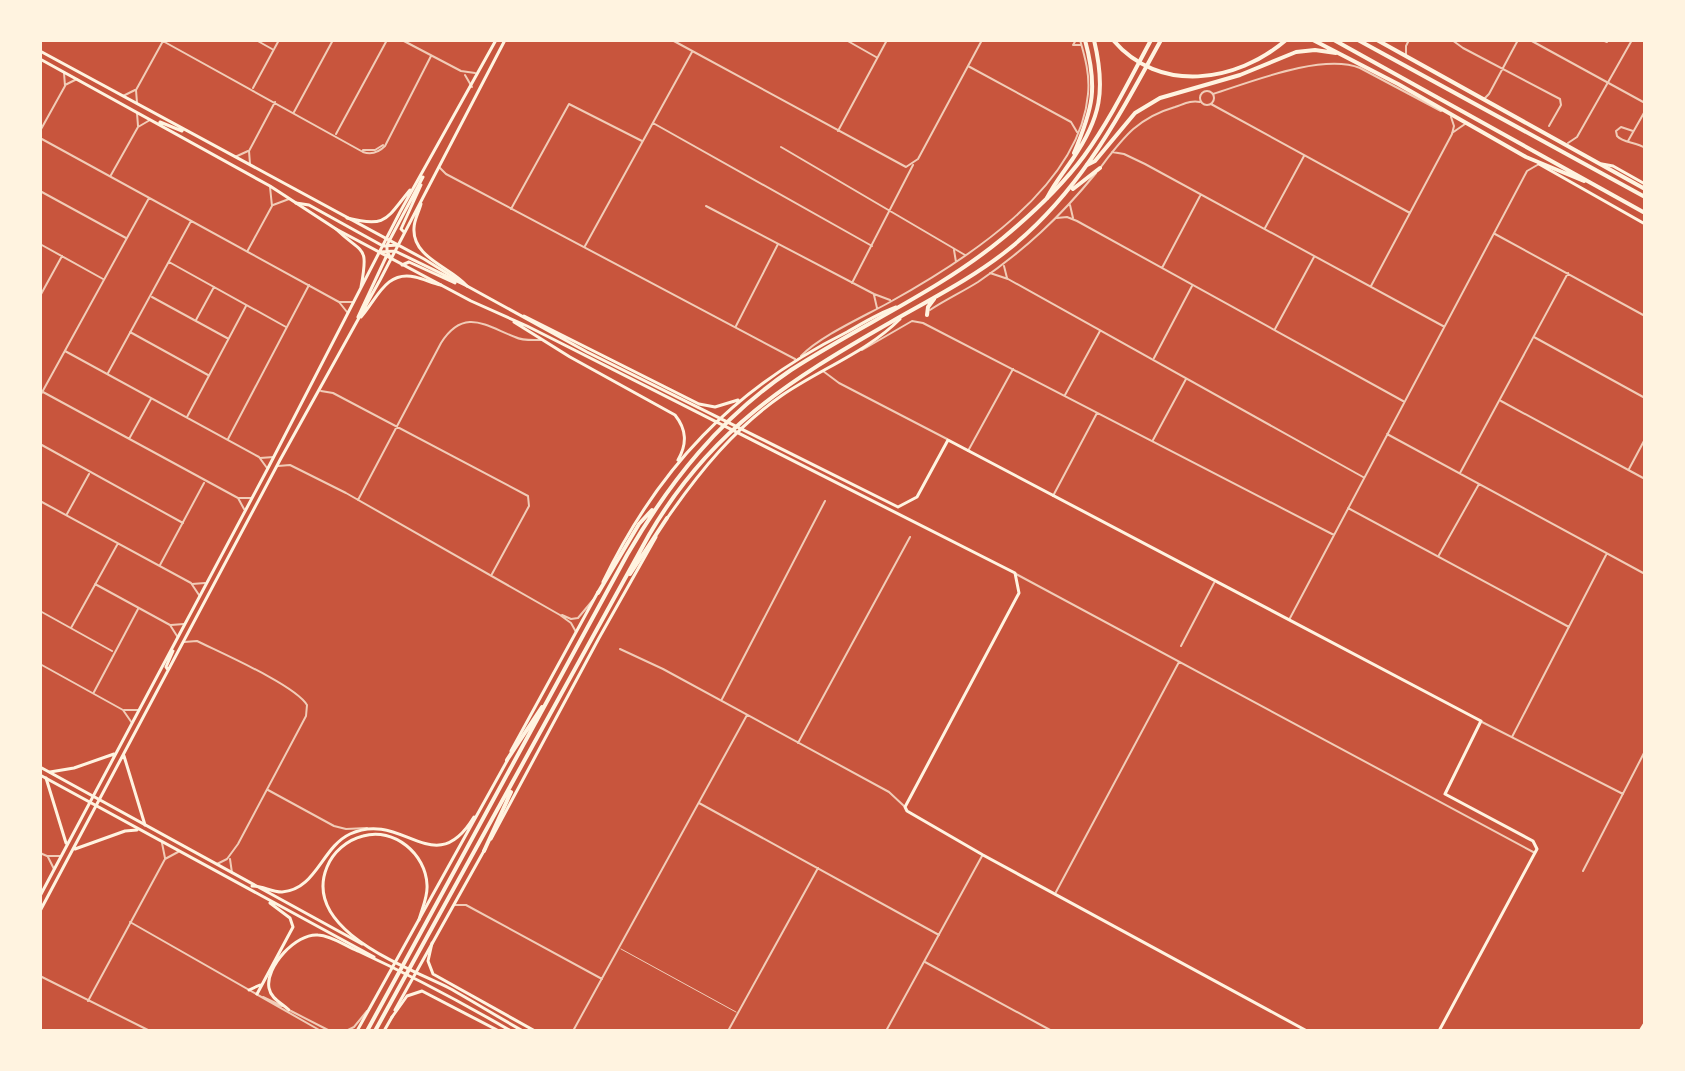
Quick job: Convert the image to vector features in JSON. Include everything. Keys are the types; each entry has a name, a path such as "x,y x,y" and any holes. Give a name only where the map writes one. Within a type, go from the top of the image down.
{"highway":[{"path":"1047,198 1093,125 1101,95 1100,68 1094,40"},
{"path":"1113,40 1127,55 1148,68 1186,77 1210,76 1235,70 1265,56 1286,40"},
{"path":"367,1031 654,509 693,456 743,407 805,362 987,250 1047,198 1090,146 1151,40"},
{"path":"375,1031 625,578 671,499 697,465 732,428 784,386 1001,256 1045,219 1087,165 1161,40"},
{"path":"1313,40 1539,164 1593,185"},
{"path":"1334,40 1645,213"},
{"path":"1358,40 1645,197"},
{"path":"1377,40 1645,187"},
{"path":"1071,161 1093,100 1093,75 1081,41"},
{"path":"1087,165 1095,161 1135,113 1160,98 1240,75 1296,52 1315,50 1343,55"},
{"path":"1070,190 1081,185 1100,168"},
{"path":"927,315 928,307 936,296"},
{"path":"598,593 639,524 654,509"},
{"path":"625,578 667,518"},
{"path":"507,760 546,702"},
{"path":"484,851 508,800 512,784"}],"main road":[{"path":"40,911 391,259 505,40"},
{"path":"347,218 371,223 394,213 423,173 495,41"},
{"path":"40,51 347,218 387,247 391,259 402,265 1015,573 1019,593 905,807 914,817 1307,1031"},
{"path":"40,59 270,186 336,229 360,248 365,256 366,269 361,291"},
{"path":"154,121 184,130"},
{"path":"1539,164 1645,224"},
{"path":"404,232 401,229 420,191 423,173"},
{"path":"387,247 421,182"},
{"path":"358,319 415,185"},
{"path":"421,199 414,225 416,244 424,254 451,271 467,286"},
{"path":"296,203 309,205 459,284"},
{"path":"336,229 380,252"},
{"path":"168,670 166,667 185,624 380,252 398,245 587,352 898,507 917,497 948,440 1481,721 1445,794 1532,840 1537,847 1439,1031"},
{"path":"402,265 409,262 445,281 467,286"},
{"path":"358,319 381,288 393,279 407,276 441,285"},
{"path":"357,1031 480,811 641,511 696,442 741,399 800,356 900,306"},
{"path":"515,312 561,332 699,404 720,406 741,399"},
{"path":"384,1031 667,518 686,490 729,440 783,395 883,334 902,316"},
{"path":"507,318 675,415 684,428 685,440 681,455 671,471"},
{"path":"40,896 177,641"},
{"path":"50,772 105,759 117,752"},
{"path":"124,755 145,825"},
{"path":"40,767 216,864 374,957 511,1031"},
{"path":"40,775 268,900 450,989 523,1031"},
{"path":"46,778 66,847"},
{"path":"97,789 104,793"},
{"path":"83,800 88,793"},
{"path":"102,811 106,804"},
{"path":"86,809 92,814"},
{"path":"252,886 276,892 295,889 308,880 339,841 368,828 386,828 420,843 438,846 450,843 462,835 480,811"},
{"path":"72,851 81,845 137,830"},
{"path":"344,937 326,904 323,890 325,874 331,859 343,846 370,834 399,841 412,850 422,864 427,886 419,920"},
{"path":"260,996 263,983 293,927 290,918 268,900"},
{"path":"289,1010 273,997 269,987 271,975 287,948 300,938 311,935 344,937"},
{"path":"432,943 428,961 433,974 535,1031"},
{"path":"249,990 263,983"},
{"path":"392,1017 410,994 425,992 499,1031"},
{"path":"1640,1031 1645,1023"}],"street":[{"path":"137,104 136,90 162,40 335,136 374,153 386,143 431,56"},
{"path":"173,46 176,40"},
{"path":"256,40 274,50"},
{"path":"252,90 279,40"},
{"path":"294,113 333,40"},
{"path":"335,136 387,40"},
{"path":"402,40 461,71 480,71"},
{"path":"672,40 899,165 906,167 913,164"},
{"path":"846,40 877,57"},
{"path":"838,132 887,40"},
{"path":"852,283 982,40"},
{"path":"1407,56 1405,49 1409,40"},
{"path":"1452,40 1560,99 1561,103 1549,126"},
{"path":"1484,98 1518,40"},
{"path":"1530,40 1645,103"},
{"path":"1602,40 1607,42"},
{"path":"1564,144 1577,137 1632,40"},
{"path":"800,356 967,255 1008,223 1037,194 1062,162 1082,121 1089,83 1081,41"},
{"path":"585,247 692,51"},
{"path":"1200,102 1203,91 1213,94 1284,71 1352,65 1442,111"},
{"path":"968,66 1071,122 1077,133"},
{"path":"63,71 65,86"},
{"path":"461,71 472,87"},
{"path":"40,131 65,86 78,79"},
{"path":"122,96 136,90"},
{"path":"1211,104 1213,94"},
{"path":"931,326 927,315 932,308 1005,263 1035,239 1070,204 1135,126 1148,116 1192,101 1211,104 1410,213"},
{"path":"250,165 249,151 275,102"},
{"path":"511,209 569,104 643,141"},
{"path":"1627,141 1645,111"},
{"path":"111,177 138,127 136,112"},
{"path":"1370,287 1452,134 1454,123 1451,117"},
{"path":"138,127 154,121"},
{"path":"1071,122 1082,121"},
{"path":"653,123 872,246"},
{"path":"1452,134 1465,124"},
{"path":"1633,131 1623,126 1617,129 1618,138 1645,148"},
{"path":"40,138 339,302 348,314"},
{"path":"1121,142 1124,154"},
{"path":"781,147 967,255"},
{"path":"235,157 249,151"},
{"path":"1112,152 1124,154 1444,327"},
{"path":"1265,229 1304,155"},
{"path":"1526,157 1527,171"},
{"path":"1289,621 1527,171 1539,164"},
{"path":"438,166 446,174 795,359"},
{"path":"434,174 446,174"},
{"path":"247,252 272,206 270,186"},
{"path":"40,191 126,238"},
{"path":"1162,268 1201,195"},
{"path":"40,396 149,197"},
{"path":"272,206 290,198"},
{"path":"1070,204 1071,214 1077,221"},
{"path":"706,206 892,301"},
{"path":"1057,218 1067,217 1077,221 1404,401"},
{"path":"107,374 192,221"},
{"path":"1494,233 1645,316"},
{"path":"40,244 104,280"},
{"path":"735,327 778,244"},
{"path":"953,249 956,262"},
{"path":"40,296 62,256"},
{"path":"1274,330 1314,256"},
{"path":"169,262 287,327"},
{"path":"1005,263 1003,272 1008,279"},
{"path":"990,273 1008,279 1364,477"},
{"path":"1460,474 1568,273"},
{"path":"227,440 309,285"},
{"path":"1154,359 1193,285"},
{"path":"196,321 214,287"},
{"path":"874,294 877,309"},
{"path":"150,296 228,339"},
{"path":"339,302 355,302"},
{"path":"186,418 246,305"},
{"path":"850,355 912,321 931,326 1334,535"},
{"path":"358,500 444,338 458,326 482,322 519,339 542,340"},
{"path":"1065,395 1100,330"},
{"path":"130,332 209,375"},
{"path":"1534,337 1645,398"},
{"path":"65,351 259,457 274,457"},
{"path":"968,451 1014,368"},
{"path":"822,371 845,387 948,440"},
{"path":"1152,441 1186,378"},
{"path":"43,392 238,498 253,498"},
{"path":"318,392 333,393 530,498 529,506 491,575"},
{"path":"129,439 151,398"},
{"path":"1500,400 1645,479"},
{"path":"1053,496 1097,412"},
{"path":"1387,434 1645,574"},
{"path":"1628,470 1645,439"},
{"path":"40,444 183,523"},
{"path":"284,454 290,465"},
{"path":"259,457 267,470"},
{"path":"277,466 290,465 358,500 560,615 571,623 576,632"},
{"path":"66,515 90,472"},
{"path":"160,566 205,481"},
{"path":"1439,556 1479,484"},
{"path":"238,498 245,511"},
{"path":"40,501 191,583 199,597"},
{"path":"721,700 825,501"},
{"path":"1348,507 1569,627"},
{"path":"798,743 910,537"},
{"path":"71,628 118,543"},
{"path":"1512,737 1607,554"},
{"path":"1015,573 1536,853"},
{"path":"191,583 207,582"},
{"path":"1181,646 1215,582"},
{"path":"95,584 170,625 185,624"},
{"path":"560,615 578,618 594,600"},
{"path":"93,693 138,608"},
{"path":"40,611 114,652"},
{"path":"170,625 177,641"},
{"path":"190,630 197,641 268,678 303,699 307,705 307,713 268,790 230,857 216,864"},
{"path":"184,642 197,641"},
{"path":"620,649 889,792 905,807"},
{"path":"1055,893 1179,662"},
{"path":"40,664 123,710 132,725"},
{"path":"123,710 140,710"},
{"path":"573,1031 747,715"},
{"path":"1481,721 1623,794"},
{"path":"1583,871 1645,751"},
{"path":"268,790 338,827 368,828"},
{"path":"699,803 939,935"},
{"path":"162,843 165,859"},
{"path":"88,1001 165,859 178,852"},
{"path":"40,853 61,856"},
{"path":"886,1031 983,855"},
{"path":"47,856 54,870"},
{"path":"230,857 233,874"},
{"path":"728,1031 818,868"},
{"path":"460,893 466,905"},
{"path":"454,906 466,905 602,979"},
{"path":"130,922 321,1031"},
{"path":"924,962 1052,1031"},
{"path":"40,976 150,1031"},
{"path":"260,996 330,1031"},
{"path":"346,1031 354,1027 370,1007"}],"lane":[{"path":"619,948 738,1013"}]}
